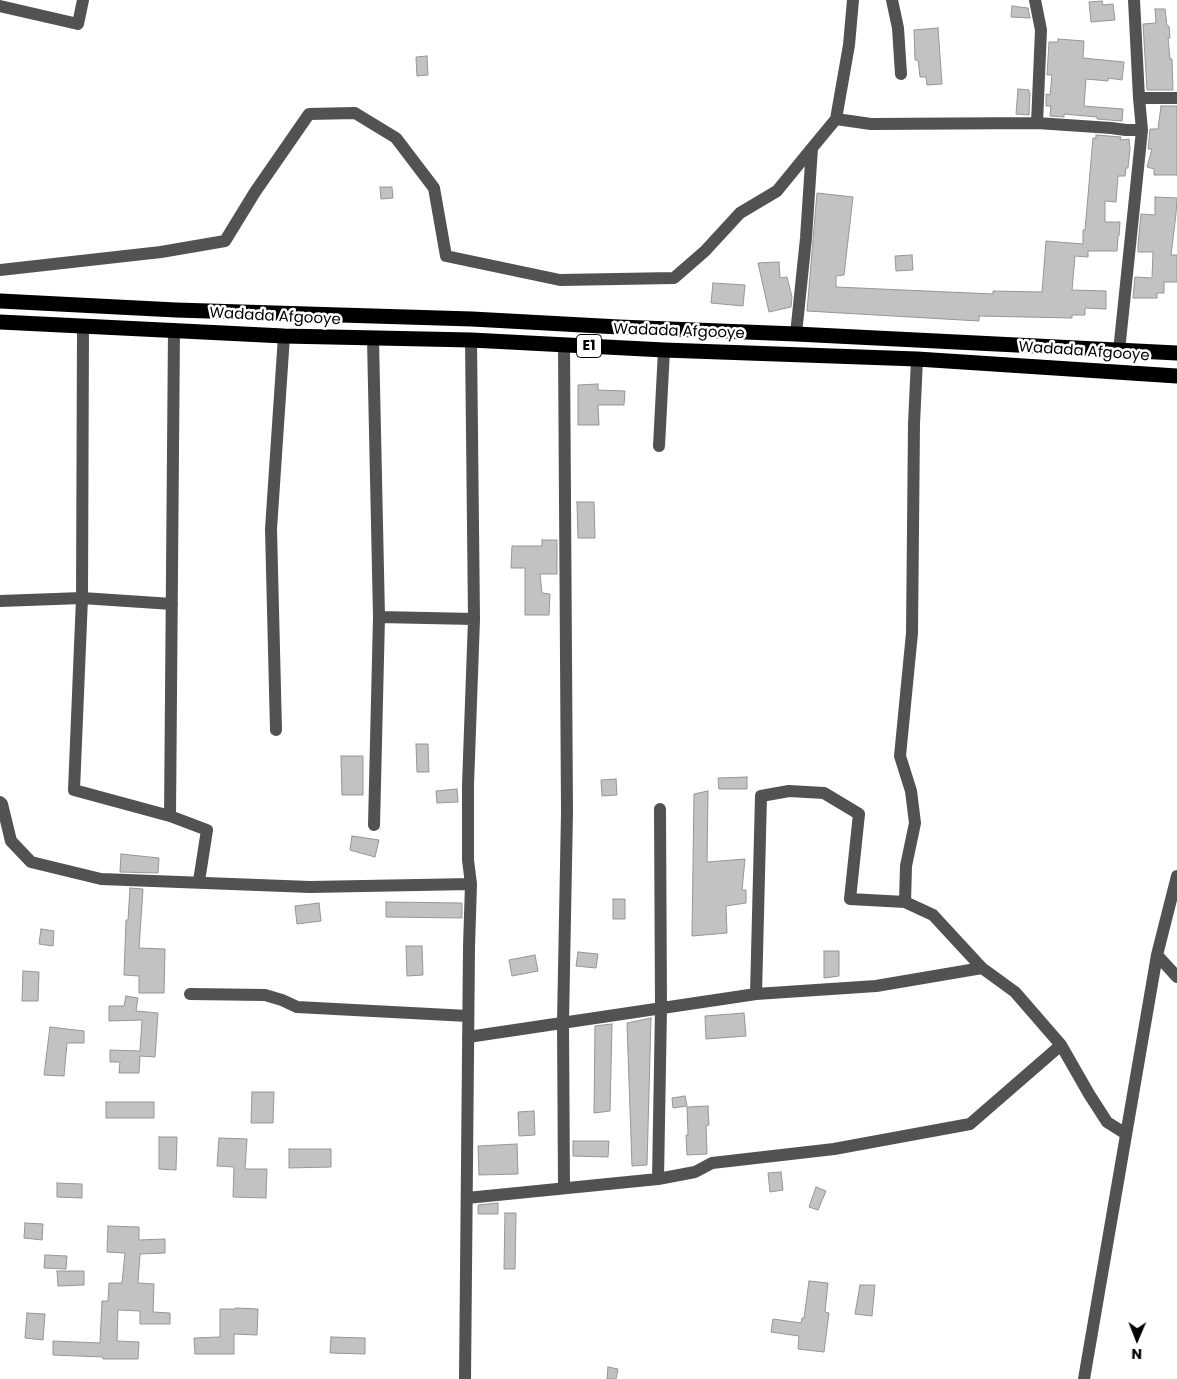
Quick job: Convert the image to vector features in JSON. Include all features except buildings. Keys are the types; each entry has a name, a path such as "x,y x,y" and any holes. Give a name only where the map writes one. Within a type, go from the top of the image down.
{"highway":[{"name":"Wadada Afgooye","path":"0,301 176,310 472,319 1177,354"},
{"name":"Wadada Afgooye","path":"0,322 284,336 471,340 664,350 917,359 1177,376"}],"street":[{"path":"0,6 78,24 83,0"},
{"path":"0,270 161,252 225,241 255,192 309,114 355,114 396,138 434,188 446,256 560,280 674,278 705,251 740,213 777,191 836,119 849,45 853,0"},
{"path":"892,0 898,28 901,74"},
{"path":"1035,0 1041,30 1037,123"},
{"path":"1119,351 1142,130 1134,0"},
{"path":"1139,98 1177,98"},
{"path":"836,119 871,124 1037,123 1142,130"},
{"path":"796,334 806,238 812,148"},
{"path":"83,326 82,598 74,790 170,816 207,830 199,882"},
{"path":"170,816 174,330"},
{"path":"276,730 271,529 284,336"},
{"path":"374,339 379,617 374,826"},
{"path":"465,1379 471,884 468,860 468,785 474,619 471,340"},
{"path":"564,345 567,812 563,1022 564,1188"},
{"path":"659,446 664,350"},
{"path":"905,902 906,866 915,823 910,792 900,756 912,633 914,424 917,359"},
{"path":"0,601 82,598 172,604"},
{"path":"379,617 474,619"},
{"path":"756,994 760,796 789,791 824,793 859,814 850,899 905,902 933,915 982,968 1015,992 1061,1045 1107,1122 1126,1134"},
{"path":"0,802 11,841 31,862 101,879 310,886 471,884"},
{"path":"658,1179 660,809"},
{"path":"1084,1379 1157,955 1177,876"},
{"path":"1157,955 1177,977"},
{"path":"468,1037 756,994 876,986 982,968"},
{"path":"190,994 265,995 297,1007 468,1016"},
{"path":"467,1198 658,1179 695,1172 712,1163 834,1149 970,1124 1061,1045"}]}
